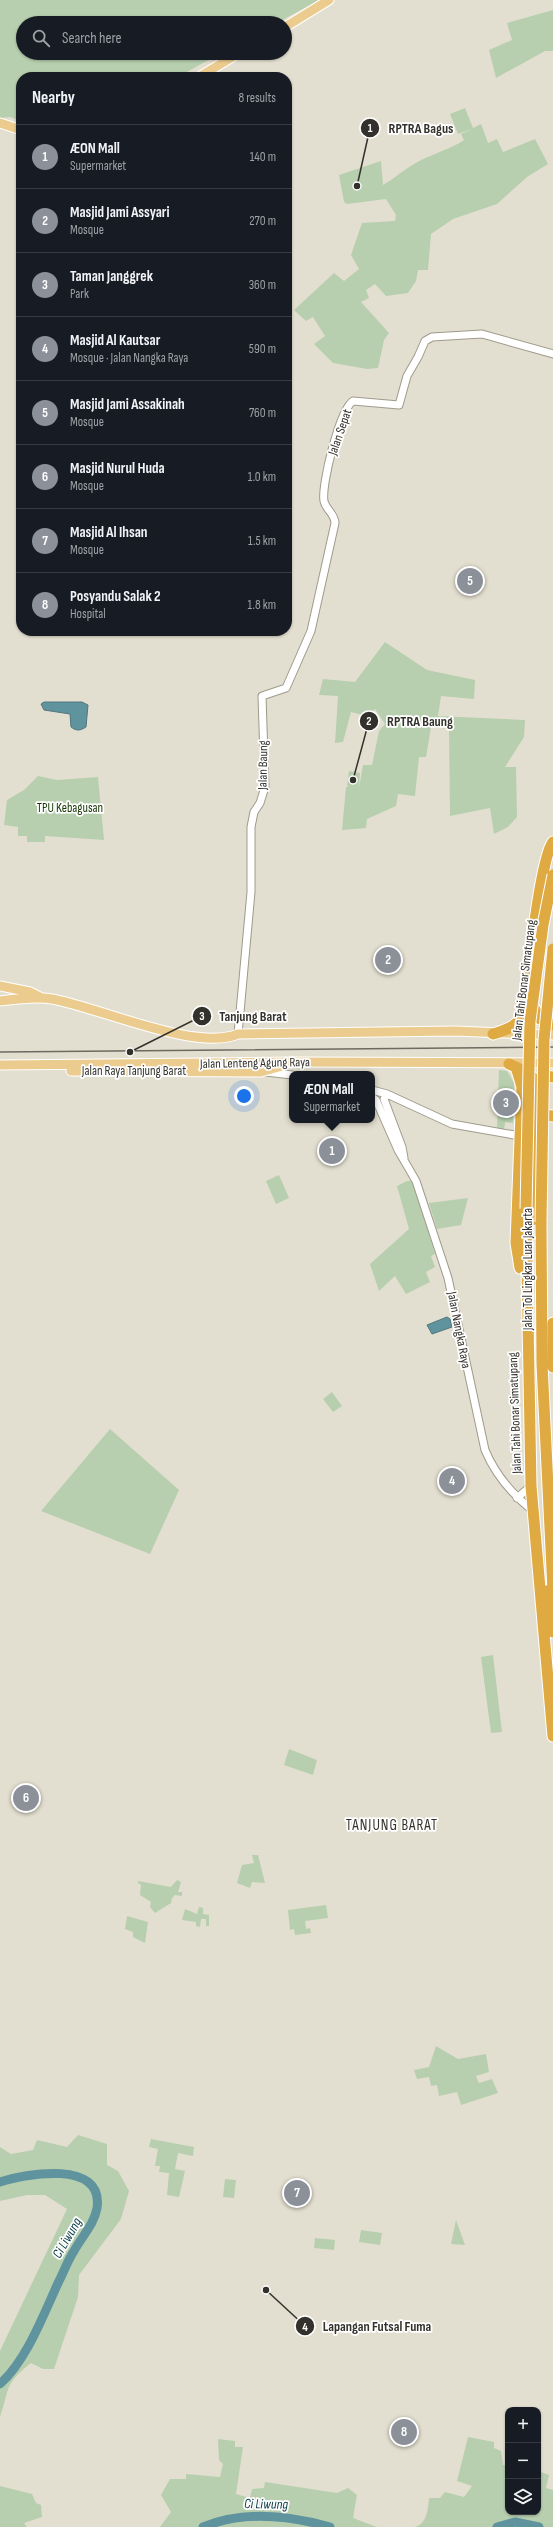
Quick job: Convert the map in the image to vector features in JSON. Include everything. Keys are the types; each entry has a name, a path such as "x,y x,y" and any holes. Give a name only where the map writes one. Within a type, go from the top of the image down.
{"highway":[{"path":"493,1034 509,1029 520,1021 538,904 550,847 553,842"},
{"name":"Jalan Tahi Bonar Simatupang","path":"553,875 543,925 530,1021 526,1209 526,1300 531,1486 553,1736"},
{"path":"506,1035 522,1029 535,1012 553,900"},
{"name":"Jalan Tol Lingkar Luar Jakarta","path":"553,949 544,1040 541,1222 542,1364 553,1590"},
{"path":"526,989 535,1012 543,1021 553,1025"},
{"path":"512,1065 527,1072 536,1081 531,1259 526,1300"},
{"path":"512,1065 520,1074 522,1087 516,1243 526,1300"},
{"path":"536,1081 545,1076 553,1077"},
{"path":"534,1122 542,1115 553,1116"},
{"name":"Jalan Tol Lingkar Luar Jakarta","path":"553,1323 553,1368"},
{"path":"528,1378 546,1578 553,1632"}],"main road":[{"path":"292,23 329,0"},
{"path":"207,72 227,60"},
{"path":"0,123 16,128"},
{"path":"0,986 30,992 41,998"},
{"name":"Jalan Lenteng Agung Raya","path":"0,1001 41,998 57,1000 176,1034 235,1035 455,1031 506,1035 553,1035"},
{"path":"261,1072 297,1062"},
{"name":"Jalan Lenteng Agung Raya","path":"0,1065 151,1068 297,1062 512,1065 553,1063"},
{"name":"Jalan Raya Tanjung Barat","path":"0,1071 151,1068 261,1072"}],"street":[{"name":"Jalan Sepat","path":"334,520 324,502 325,488 329,465 346,409 353,400 399,405 405,381 425,341 438,335 482,334 553,354"},
{"name":"Jalan Baung","path":"235,1035 251,888 251,827 254,812 260,803 265,787 262,696 286,688 306,643 314,616 334,520"},
{"name":"Jalan Raya Tanjung Barat","path":"261,1072 289,1075"},
{"path":"375,1091 387,1094 452,1124 520,1136"},
{"name":"Jalan Nangka Raya","path":"387,1094 384,1099 402,1147 404,1158"},
{"name":"Jalan Nangka Raya","path":"375,1099 398,1150 416,1181 448,1278 485,1450 494,1468 517,1498 533,1511"},
{"path":"517,1498 531,1486"}],"green space":[{"path":"0,0 319,0 290,16 16,16 16,60 208,60 187,72 16,72 16,119 10,117 0,118"},
{"path":"553,10 553,51 545,51 496,78 489,50 512,40 507,23"},
{"path":"465,108 473,128 481,124 488,143 497,139 503,152 535,139 548,164 527,177 497,204 453,219 431,234 428,270 418,270 416,281 408,293 386,296 375,284 366,290 369,298 361,302 389,333 384,340 378,368 367,369 333,363 314,344 325,336 313,317 306,321 294,310 334,273 344,281 359,269 351,255 362,223 395,221 396,215 386,199 347,204 344,202 339,175 381,161 383,185 410,166 453,147 464,140 461,134 472,129 458,134 450,114"},
{"path":"385,642 427,670 475,680 474,699 441,696 438,716 525,720 524,737 505,767 516,767 517,817 508,827 494,834 490,808 450,816 449,729 431,727 426,757 419,757 415,796 398,794 396,806 367,819 366,828 342,830 346,787 349,787 347,786 349,771 360,773 359,788 363,765 372,765 379,731 385,724 375,709 367,716 351,712 343,742 335,743 338,696 319,695 323,679 355,682"},
{"name":"TPU Kebagusan","path":"38,776 57,780 98,777 104,840 45,836 45,842 27,842 27,836 18,836 18,827 4,825 7,800 24,790"},
{"path":"499,1070 507,1071 514,1083 513,1123 505,1122 504,1131 497,1130"},
{"path":"279,1175 289,1198 276,1204 266,1181"},
{"path":"407,1181 413,1181 435,1254 431,1256 435,1267 426,1272 430,1282 406,1294 395,1276 379,1291 370,1264 409,1229 397,1186"},
{"path":"468,1198 461,1225 437,1229 429,1203"},
{"path":"332,1392 342,1406 333,1412 323,1399"},
{"path":"110,1429 179,1490 150,1554 41,1511"},
{"path":"493,1655 502,1732 491,1733 481,1657"},
{"path":"289,1749 317,1760 313,1775 284,1765"},
{"path":"252,1855 258,1855 265,1883 252,1882 250,1888 237,1883 242,1865 254,1863"},
{"path":"177,1880 181,1882 178,1892 182,1892 182,1896 175,1895 172,1898 171,1903 155,1913 150,1907 151,1902 140,1895 141,1885 138,1881 171,1887"},
{"path":"326,1905 328,1918 305,1921 306,1929 310,1928 311,1933 295,1935 294,1929 290,1930 288,1910"},
{"path":"199,1907 203,1908 203,1914 209,1915 209,1926 206,1926 206,1919 201,1919 200,1927 196,1926 196,1922 182,1920 185,1909 197,1914"},
{"path":"127,1916 148,1922 145,1943 133,1937 133,1932 125,1929"},
{"path":"436,2046 458,2059 486,2054 489,2072 476,2076 479,2083 492,2079 498,2093 461,2105 457,2092 439,2096 437,2085 431,2086 429,2077 417,2079 414,2070 429,2067"},
{"path":"78,2135 107,2144 107,2165 118,2171 129,2191 121,2219 79,2275 78,2297 54,2369 43,2369 31,2363 22,2370 9,2387 0,2417 0,2351 67,2209 45,2195 27,2195 0,2201 0,2147 11,2154 33,2150 37,2140 67,2147"},
{"path":"151,2139 194,2147 193,2156 178,2153 175,2169 185,2171 179,2197 167,2195 169,2173 159,2172 160,2166 155,2166 158,2149 149,2147"},
{"path":"225,2179 236,2180 234,2198 223,2197"},
{"path":"456,2220 465,2245 451,2244"},
{"path":"361,2230 382,2233 380,2245 359,2242"},
{"path":"315,2238 335,2240 334,2250 314,2248"},
{"path":"468,2437 494,2442 494,2448 501,2451 503,2465 505,2465 505,2515 541,2515 541,2472 549,2475 546,2488 553,2490 553,2527 414,2527 418,2526 424,2520 429,2498 440,2498 445,2492 464,2497 472,2486 457,2481"},
{"path":"218,2439 235,2441 235,2447 243,2447 236,2494 250,2498 252,2489 264,2488 265,2482 337,2493 348,2488 357,2495 353,2518 377,2527 160,2527 171,2512 161,2495 170,2479 186,2479 186,2474 220,2477 223,2464 219,2460"},
{"path":"0,2486 32,2494 36,2503 41,2505 42,2517 24,2523 27,2527 0,2527"}],"water":[{"path":"44,702 82,702 88,705 86,727 76,730 71,727 70,714 44,710 41,704"},
{"path":"447,1317 450,1319 452,1327 432,1334 427,1325"}],"waterway":[{"name":"Ci Liwung","path":"0,2182 44,2174 76,2176 88,2182 96,2192 97,2208 91,2225 68,2262 27,2349 10,2374 0,2384"},
{"name":"Ci Liwung","path":"203,2527 234,2518 250,2516 282,2517 330,2527"},
{"name":"Ci Liwung","path":"497,2527 515,2522 539,2527"}],"railway":[{"path":"0,1052 553,1047"}],"place":[{"name":"RPTRA Bagus","path":"357,186"},
{"name":"Masjid Jami Assakinah","path":"470,581"},
{"name":"RPTRA Baung","path":"353,780"},
{"name":"Masjid Jami Assyari","path":"388,960"},
{"name":"Tanjung Barat","path":"130,1052"},
{"name":"Taman Janggrek","path":"506,1103"},
{"name":"ÆON Mall","path":"332,1151"},
{"name":"Masjid Al Kautsar","path":"452,1481"},
{"name":"Masjid Nurul Huda","path":"26,1798"},
{"name":"Masjid Al Ihsan","path":"297,2193"},
{"name":"Lapangan Futsal Fuma","path":"266,2290"},
{"name":"Posyandu Salak 2","path":"404,2432"}],"district":[{"name":"TANJUNG BARAT","path":"392,1825"}]}
